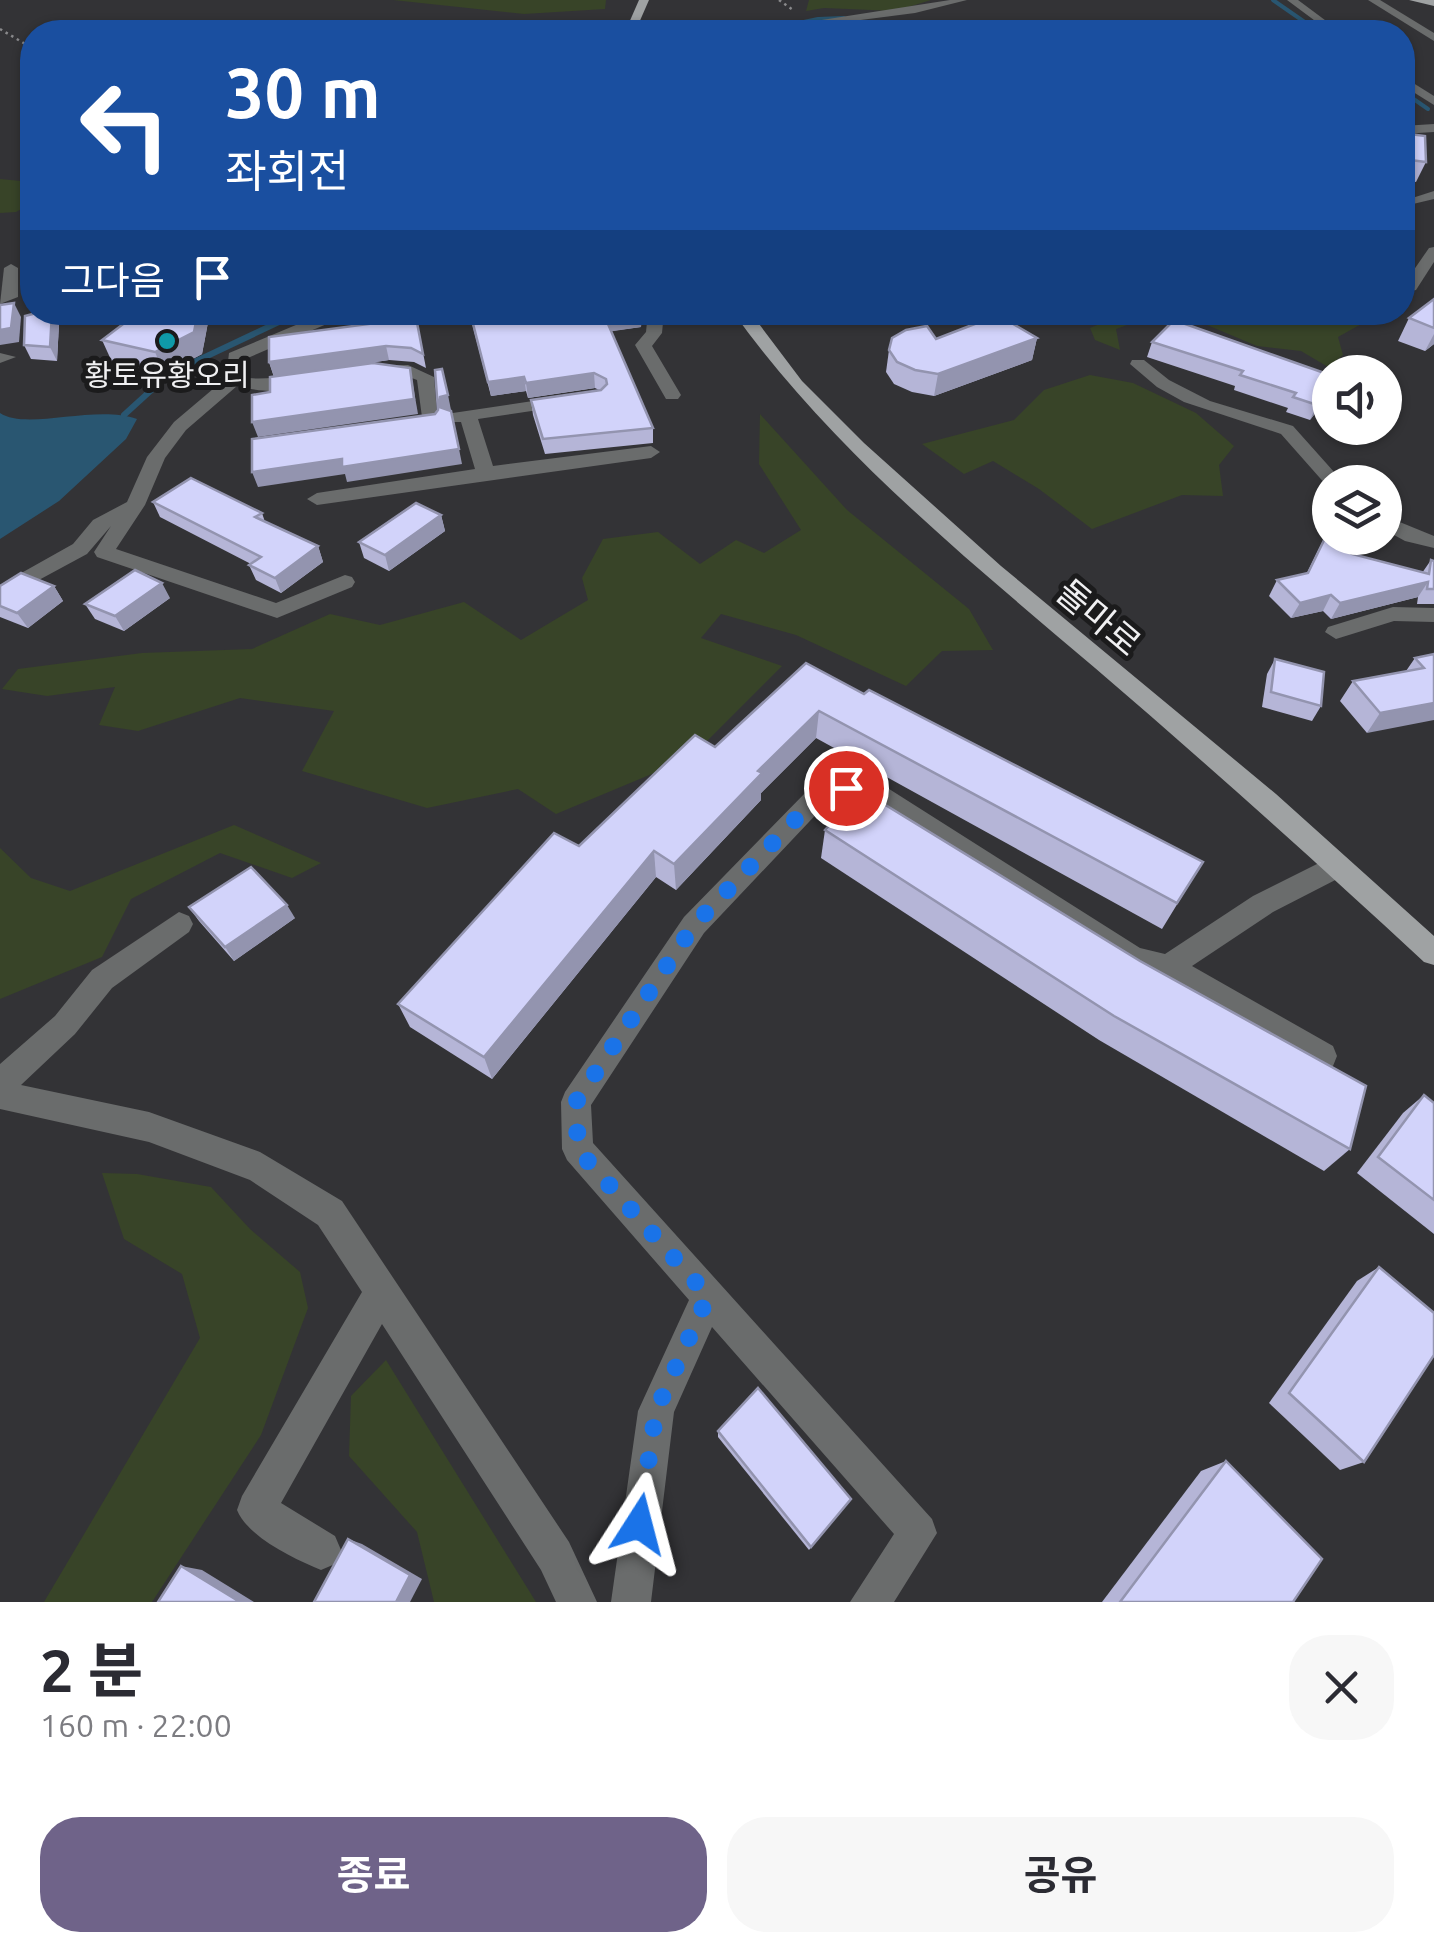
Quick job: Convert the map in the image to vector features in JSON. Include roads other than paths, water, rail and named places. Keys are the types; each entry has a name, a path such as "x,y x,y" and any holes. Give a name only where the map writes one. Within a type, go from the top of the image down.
{"main road":[{"path":"1414,0 1434,3"},
{"name":"돌마로","path":"751,325 796,385 858,447 1434,953"}],"street":[{"path":"847,20 899,15 962,0"},
{"path":"1292,0 1320,20"},
{"path":"1372,0 1403,20"},
{"path":"1418,43 1434,40"},
{"path":"1415,279 1434,250"},
{"path":"0,299 10,297 6,269"},
{"path":"309,325 235,357 234,380 180,426 156,457 135,505 104,552 277,611 345,582"},
{"path":"655,325 654,334 643,345 672,395"},
{"path":"1138,364 1171,390 1211,408 1282,427 1295,436 1315,465"},
{"path":"353,374 389,369 408,370 425,377 432,421"},
{"path":"1171,390 1186,374"},
{"path":"234,380 262,387 317,379"},
{"path":"1211,408 1234,392"},
{"path":"393,426 577,400"},
{"path":"468,416 486,473"},
{"path":"317,498 651,452"},
{"path":"0,594 80,550 100,524 135,505"},
{"path":"1402,531 1434,542"},
{"path":"1336,632 1393,614 1434,615"},
{"path":"870,1602 918,1533 578,1150 576,1102 694,925 816,798 846,788 878,794 1133,958 1168,967 1322,1056"},
{"path":"1168,967 1263,904 1338,866"},
{"path":"0,1084 64,1025 102,979 180,924"},
{"path":"0,1094 149,1127 260,1168 330,1212 554,1556 577,1602"},
{"path":"321,1550 256,1510 382,1291"},
{"path":"631,1602 656,1411 708,1296"}],"water":[{"path":"0,413 27,419 102,414 137,419 126,439 59,501 0,539"}],"waterway":[{"path":"1273,0 1302,20"},
{"path":"813,20 844,18"},
{"path":"1415,100 1428,109"},
{"path":"124,415 169,374 273,325"}],"place":[{"name":"황토유황오리","path":"167,341"}]}
